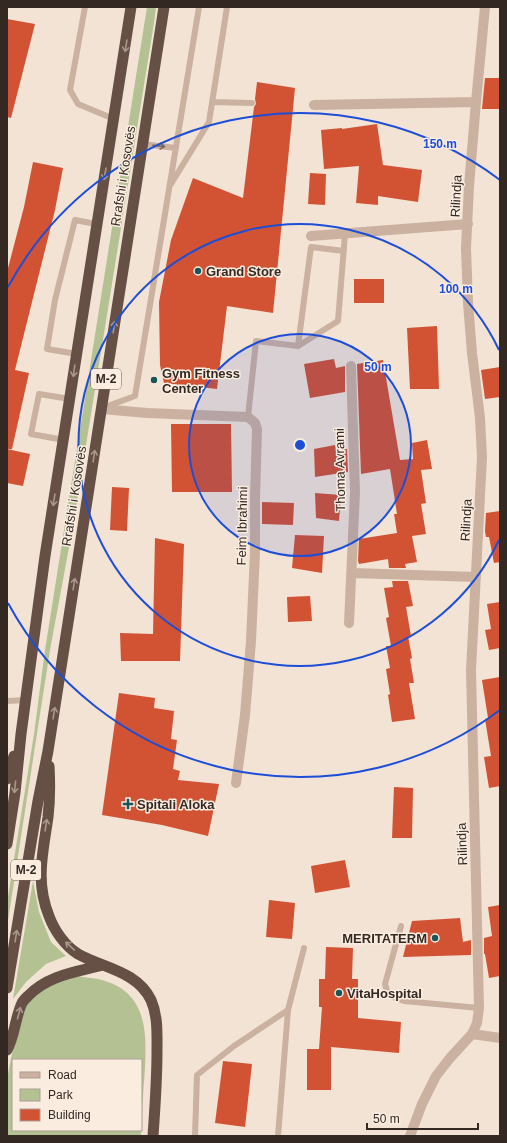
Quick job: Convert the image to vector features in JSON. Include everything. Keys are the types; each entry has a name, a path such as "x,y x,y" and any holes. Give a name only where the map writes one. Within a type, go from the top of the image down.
{"highway":[{"name":"Rrafshi i Kosovës","path":"7,844 15,793 21,734 44,564 131,7"},
{"name":"Rrafshi i Kosovës","path":"7,988 38,801 48,751 164,7"},
{"path":"7,779 21,734"},
{"path":"48,751 50,796 40,875 44,903 56,932 77,953 124,973 135,981 150,999 157,1029 157,1073 153,1136"},
{"path":"7,1050 14,1033 22,1002 41,984 62,975 104,965"}],"street":[{"name":"Rilindja","path":"472,1034 477,1023 479,1008 471,670 482,457 480,418 472,353 468,303 466,248 476,102 485,7"},
{"path":"314,105 476,102"},
{"path":"311,236 468,224"},
{"name":"Thoma Avrami","path":"349,623 355,492 351,366"},
{"path":"102,409 248,418"},
{"name":"Feim Ibrahimi","path":"236,784 245,715 251,641 255,552 257,429 255,424 248,418"},
{"path":"352,574 476,577"},
{"path":"410,1136 422,1104 436,1076 472,1034 500,1038"}],"lane":[{"path":"85,7 70,90 78,104 114,119"},
{"path":"102,409 135,396 199,7"},
{"path":"169,187 209,122 227,7"},
{"path":"212,102 252,103"},
{"path":"142,144 176,148"},
{"path":"77,354 47,349 55,300 75,220 96,224"},
{"path":"248,418 256,341 298,346 338,321 345,234"},
{"path":"298,346 311,247 344,251"},
{"path":"64,440 31,434 39,394 70,399"},
{"path":"7,701 26,700"},
{"path":"401,926 385,984 387,992 392,997 404,1001 479,1008"},
{"path":"278,1136 288,1010 304,948"},
{"path":"195,1136 197,1075 234,1046 288,1010"}],"green space":[{"path":"147,7 156,7 154,23 73,526 50,650 7,927 7,903 34,734 45,650"},
{"path":"33,881 39,912 51,942 66,956 46,964 26,982 13,999"},
{"path":"76,976 98,979 114,984 126,992 140,1013 144,1025 146,1054 142,1115 142,1059 12,1059 12,1131 141,1131 141,1136 7,1136 7,1079 18,1023 26,1003 45,985"}],"building":[{"path":"7,19 35,24 11,118 7,117"},
{"path":"485,78 500,78 500,109 482,109"},
{"path":"257,82 295,88 273,313 227,306 217,389 164,383 160,365 159,302 171,240 193,178 243,198 254,107 256,104 255,99"},
{"path":"377,124 383,165 422,170 418,202 378,196 378,205 356,203 359,166 324,169 321,130 342,129"},
{"path":"33,162 63,168 55,210 15,370 29,373 12,449 7,449 7,272 24,207"},
{"path":"310,173 326,174 325,205 308,204"},
{"path":"354,279 384,279 384,303 354,303"},
{"path":"437,326 439,389 410,389 407,328"},
{"path":"334,359 336,368 345,366 345,392 310,398 304,364"},
{"path":"383,360 400,460 413,459 412,443 427,440 432,469 421,470 426,503 421,504 426,534 412,536 417,562 405,564 406,568 389,568 388,559 359,564 358,561 359,539 397,533 394,514 397,514 390,469 361,474 357,364"},
{"path":"500,367 500,397 485,399 481,370"},
{"path":"171,424 231,424 232,492 172,492"},
{"path":"335,445 336,451 347,449 348,472 315,477 314,449"},
{"path":"7,449 30,454 23,486 7,483"},
{"path":"112,487 129,488 127,531 110,530"},
{"path":"315,493 341,495 339,521 316,518"},
{"path":"262,502 294,503 293,525 262,524"},
{"path":"500,511 500,562 494,563 489,537 486,537 485,531 486,513"},
{"path":"295,535 324,536 322,573 292,568"},
{"path":"155,538 184,544 180,661 121,661 120,633 153,634"},
{"path":"392,581 408,581 413,606 406,607 411,636 408,636 414,683 409,683 415,719 392,722 386,669 390,668 386,646 391,646 386,618 389,617 384,588 393,587"},
{"path":"310,596 312,621 288,622 287,597"},
{"path":"500,602 500,648 489,650 485,630 491,629 487,604"},
{"path":"500,677 500,786 489,788 484,757 491,756 485,719 488,718 482,680"},
{"path":"119,693 155,698 154,708 174,711 171,739 177,740 173,769 180,771 178,780 219,784 208,836 162,825 102,815"},
{"path":"394,787 413,788 412,838 392,838"},
{"path":"345,860 350,887 315,893 311,866"},
{"path":"269,900 295,903 292,939 266,937"},
{"path":"500,905 500,976 489,978 484,954 484,938 492,936 488,907"},
{"name":"MERITATERM","path":"460,918 463,942 471,940 471,955 403,957 412,921"},
{"path":"326,947 353,948 352,979 358,979 358,1018 401,1022 399,1053 331,1047 331,1090 307,1090 307,1049 319,1049 322,1007 319,1007 319,979 325,979"},
{"path":"223,1061 252,1064 245,1127 215,1123"}],"place":[{"name":"Grand Store","path":"198,271"},
{"name":"Gym Fitness Center","path":"154,380"},
{"name":"Spitali Aloka","path":"128,804"},
{"name":"MERITATERM","path":"435,938"},
{"name":"VitaHospital","path":"339,993"}]}
